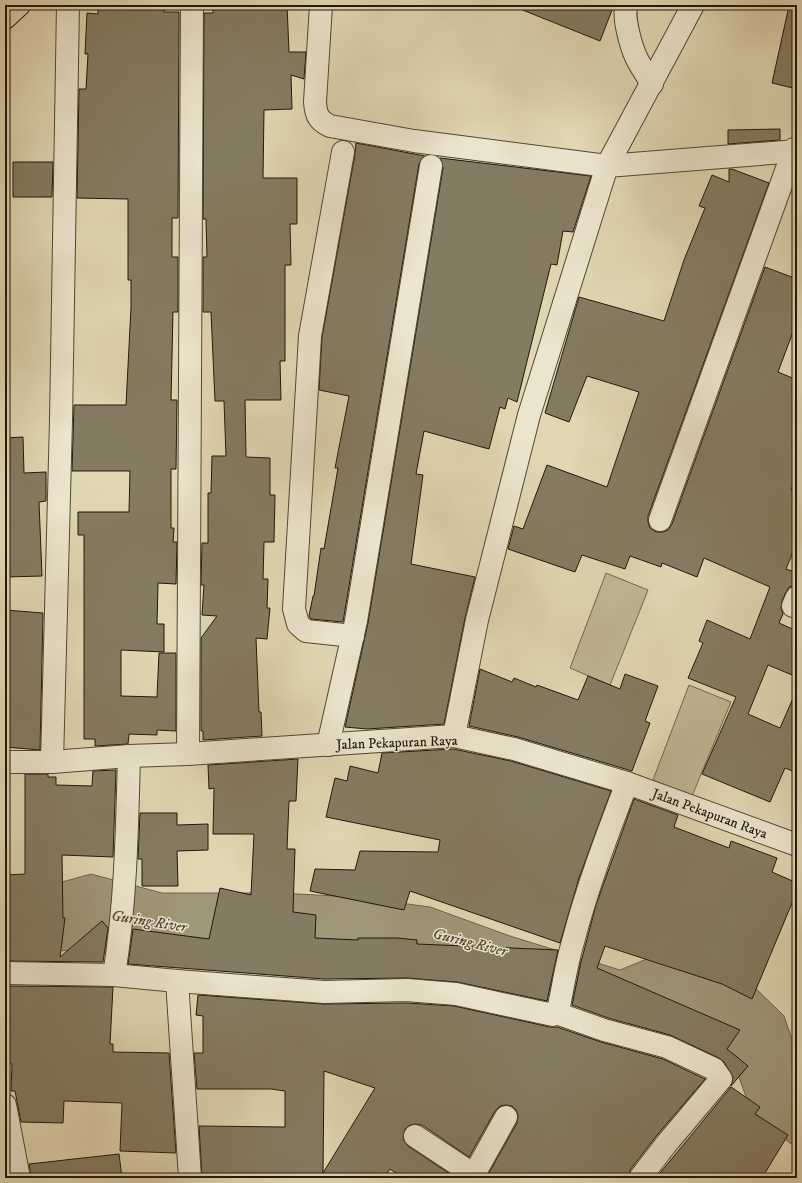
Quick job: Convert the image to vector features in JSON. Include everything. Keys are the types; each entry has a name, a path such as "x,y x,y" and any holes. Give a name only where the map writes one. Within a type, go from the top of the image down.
{"main road":[{"path":"5,18 19,5"}],"street":[{"path":"52,762 61,412 68,5"},
{"path":"188,754 192,5"},
{"path":"321,5 315,102 316,114 323,122 338,128 414,141 607,166 795,150 660,520"},
{"path":"627,5 625,9 627,27 636,57 652,84"},
{"path":"454,736 477,620 529,415 607,166 693,5"},
{"path":"343,152 310,336 294,609 298,624 306,631 353,636"},
{"path":"328,745 353,636 430,166"},
{"name":"Jalan Pekapuran Raya","path":"5,762 52,762 454,736 514,749 627,783 797,845"},
{"path":"114,975 120,938 125,887 129,756"},
{"path":"556,1013 559,1009 562,988 573,942 596,865 627,783"},
{"path":"5,973 114,975 324,992 407,990 456,994 553,1015 556,1013 604,1030 667,1047 714,1069 721,1079 640,1178"},
{"path":"177,981 190,1178"},
{"path":"5,1105 19,1178"},
{"path":"415,1136 473,1176 506,1117"}],"shaded area":[{"path":"606,573 648,590 610,685 570,668"},
{"path":"689,685 731,702 692,796 653,780"}],"water":[{"name":"Guring River","path":"91,874 162,893 279,893 355,897 430,907 510,936 620,970 676,947 747,980 784,1016 797,1054 797,1148 753,1116 732,1058 586,1003 405,964 274,969 71,950 5,955 22,893"}],"building":[{"path":"98,5 164,5 164,12 179,12 178,218 172,218 172,257 178,257 178,312 173,312 171,400 177,400 176,469 171,469 171,528 174,528 173,542 177,542 176,584 158,583 157,624 164,624 164,652 121,650 121,696 157,697 159,653 176,653 176,731 157,730 157,735 129,734 128,744 95,746 95,739 84,739 84,535 78,535 78,512 129,512 130,471 72,471 74,405 126,405 131,308 131,280 128,280 128,199 77,198 79,89 86,89 88,54 85,54 87,13 98,14"},
{"path":"213,5 287,5 289,52 306,52 304,79 291,75 292,109 264,110 263,178 297,178 297,224 290,224 291,265 285,265 285,361 280,361 281,400 245,400 246,457 270,458 270,495 275,495 274,542 264,542 263,579 268,579 267,608 270,608 267,639 256,638 259,712 261,712 262,736 203,740 203,731 201,731 201,638 217,616 202,615 204,585 201,585 202,543 208,543 208,493 211,493 212,456 226,456 224,401 215,401 211,312 203,312 203,257 207,257 206,219 203,219 204,13 213,13"},
{"path":"510,5 614,5 600,41"},
{"path":"789,6 797,7 797,89 772,83"},
{"path":"780,129 780,140 728,144 728,130"},
{"path":"356,143 425,156 419,164 343,622 311,619 309,616 314,596 321,548 324,549 338,468 335,468 349,396 319,390 322,337"},
{"path":"440,158 591,176 573,232 563,231 557,265 551,264 517,402 508,398 505,409 500,407 489,449 424,431 416,474 423,475 411,564 475,577 465,618 444,724 367,729 345,727 368,623 443,168"},
{"path":"13,162 53,162 52,197 13,197"},
{"path":"729,169 769,183 648,516 648,522 650,528 656,532 668,530 672,524 765,267 797,279 797,321 778,372 797,380 797,474 791,490 797,493 797,542 786,569 797,573 797,580 795,585 789,587 782,601 781,608 783,614 779,623 797,631 797,677 768,665 748,714 780,728 797,689 797,773 785,768 770,802 702,774 736,697 688,678 703,643 699,641 707,620 750,639 770,587 704,558 697,577 662,563 661,567 630,556 625,569 582,555 575,572 508,549 514,526 523,529 547,465 607,487 639,392 587,376 569,422 545,413 579,297 664,321 684,260 705,208 699,206 712,175 729,182"},
{"path":"23,437 24,473 46,472 46,501 39,502 42,576 5,577 5,438"},
{"path":"5,610 43,613 40,750 5,747"},
{"path":"480,669 512,682 514,678 536,687 537,685 578,700 588,676 620,689 625,674 658,686 645,721 650,723 632,771 518,737 469,726"},
{"path":"453,749 511,761 611,791 579,878 560,943 410,891 404,910 310,891 315,869 355,870 360,851 438,852 440,840 326,817 335,778 347,781 350,766 378,773 382,753"},
{"path":"298,759 296,801 289,801 287,849 295,849 293,912 316,915 315,938 358,940 358,938 397,938 417,940 417,944 558,950 547,1001 457,982 407,978 324,979 128,964 133,929 209,939 220,888 251,895 254,834 213,834 214,788 209,789 208,765"},
{"path":"116,770 113,857 62,855 63,918 65,918 60,957 102,921 108,928 103,962 5,961 5,875 25,874 25,774 48,774 48,777 56,777 56,785 92,786 93,771"},
{"path":"634,799 678,815 674,827 729,848 731,841 777,858 772,872 797,883 797,891 752,999 722,984 605,946 597,968 740,1030 727,1049 748,1066 731,1086 733,1077 724,1062 719,1058 670,1035 608,1018 572,1005 581,962 596,905"},
{"path":"140,813 177,813 177,825 208,824 208,850 177,851 178,886 142,886 142,859 138,859"},
{"path":"5,986 113,987 110,1044 113,1044 113,1052 169,1053 176,1153 120,1151 122,1103 64,1101 63,1123 21,1122 15,1091 11,1091 12,1064 5,1063"},
{"path":"198,995 323,1004 407,1003 454,1006 550,1027 557,1027 601,1042 663,1059 705,1079 657,1135 630,1170 628,1178 486,1178 517,1123 518,1116 516,1110 512,1106 506,1105 500,1106 495,1111 469,1157 422,1125 410,1125 405,1129 403,1136 404,1141 408,1146 456,1178 404,1178 390,1169 384,1178 202,1178 199,1126 285,1127 285,1091 271,1089 197,1089 194,1053 203,1053 203,1016 196,1015","holes":["324,1071 375,1088 323,1173"]},
{"path":"731,1087 760,1107 755,1114 788,1135 762,1178 656,1178"},
{"path":"119,1154 122,1178 31,1178 29,1164"}]}
